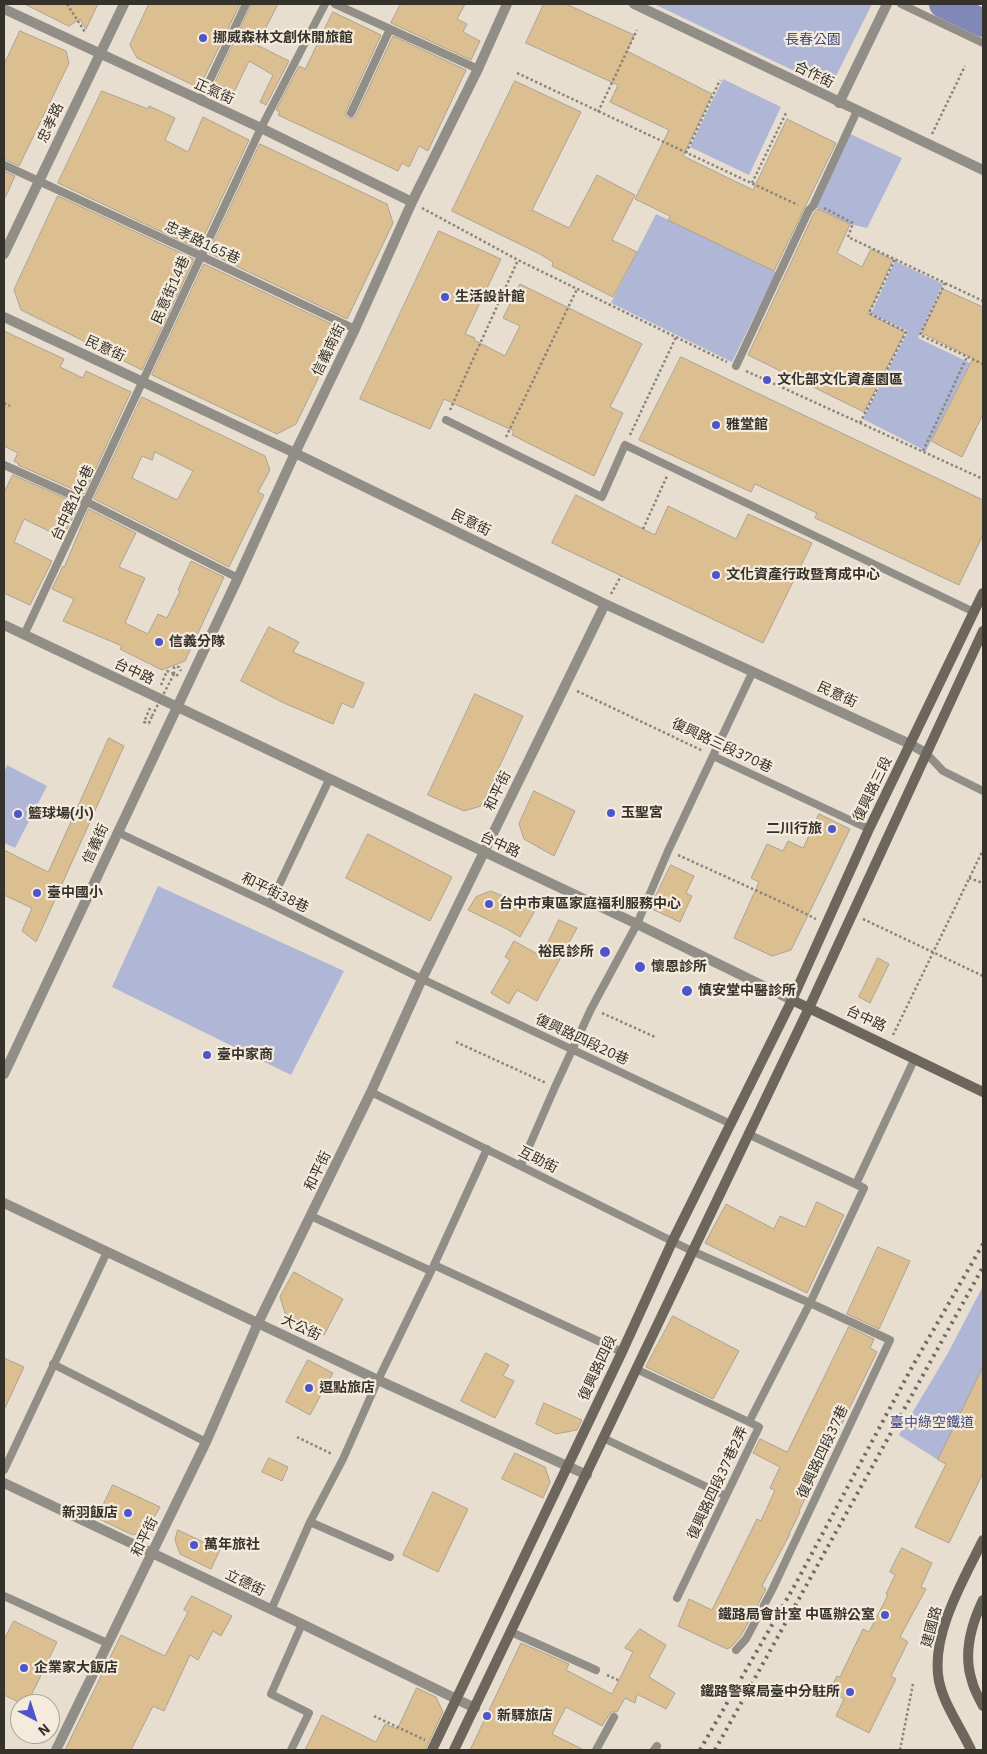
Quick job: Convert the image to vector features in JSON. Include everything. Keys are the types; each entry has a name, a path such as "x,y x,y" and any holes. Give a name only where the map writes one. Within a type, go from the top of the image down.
{"main road":[{"name":"復興路三段","path":"792,1000 869,829 983,593"},
{"path":"454,1750 809,1008 983,631"},
{"name":"台中路","path":"792,1000 983,1092"},
{"name":"復興路四段","path":"434,1747 622,1352 673,1240 792,1000"},
{"name":"建國路","path":"972,1750 947,1702 939,1681 938,1659 943,1632 955,1597 983,1540"},
{"path":"983,1600 972,1629 968,1666 972,1682 983,1706"}],"street":[{"name":"忠孝路","path":"4,254 124,4"},
{"name":"信義南街","path":"176,708 412,202 508,4"},
{"name":"合作街","path":"634,4 983,170"},
{"path":"840,103 887,4"},
{"name":"正氣街","path":"4,10 262,128 412,202"},
{"name":"民意街","path":"4,317 294,453 605,604 753,671 926,753"},
{"name":"和平街","path":"56,1750 206,1442 258,1323 372,1092 422,980 483,852 605,604"},
{"name":"台中路","path":"4,625 176,708 637,924 792,1000"},
{"name":"信義街","path":"4,1074 176,708"},
{"name":"大公街","path":"4,1203 378,1380 587,1475"},
{"name":"立德街","path":"4,1483 475,1708"}],"lane":[{"path":"200,101 246,4"},
{"name":"民意街14巷","path":"144,382 201,256 324,4"},
{"path":"335,4 478,69"},
{"path":"902,4 983,42"},
{"path":"351,113 390,29"},
{"path":"736,366 857,111"},
{"name":"忠孝路165巷","path":"4,165 354,329"},
{"name":"台中路146巷","path":"24,635 144,382"},
{"path":"446,420 602,497 625,445 974,612"},
{"path":"4,465 87,502 238,578"},
{"path":"521,1165 591,1008 637,924 668,851 753,671"},
{"path":"926,753 943,771 983,792"},
{"name":"復興路三段370巷","path":"713,756 869,829"},
{"path":"270,904 329,780"},
{"name":"和平街38巷","path":"117,832 270,904 422,980"},
{"name":"復興路四段20巷","path":"422,980 731,1124"},
{"path":"856,1184 915,1058"},
{"name":"互助街","path":"372,1092 692,1251"},
{"path":"748,1134 864,1188 810,1303"},
{"path":"271,1610 310,1522 343,1459 378,1380 487,1149"},
{"path":"311,1216 622,1352"},
{"name":"復興路四段37巷","path":"692,1251 890,1340 772,1590 746,1638 736,1650"},
{"path":"4,1470 106,1252"},
{"name":"復興路四段37巷2弄","path":"677,1598 759,1427 750,1422 810,1303"},
{"path":"53,1364 206,1442"},
{"path":"636,1369 750,1422"},
{"path":"603,1438 726,1496"},
{"path":"310,1522 390,1557"},
{"path":"4,1596 107,1643"},
{"path":"291,1750 310,1713 270,1694 302,1624"},
{"path":"511,1632 596,1670"},
{"path":"596,1750 614,1716"}],"path":[{"path":"67,4 99,54"},
{"path":"598,112 637,30"},
{"path":"927,144 965,66"},
{"path":"517,73 752,184 853,223 848,237 983,301"},
{"path":"686,153 720,80"},
{"path":"752,184 786,112"},
{"path":"412,202 518,260 577,289 736,366 983,479"},
{"path":"860,423 906,332 870,313 895,259"},
{"path":"446,420 518,260"},
{"path":"944,283 920,335 983,364"},
{"path":"501,448 577,289"},
{"path":"625,445 676,337"},
{"path":"922,451 967,357"},
{"path":"4,404 10,406"},
{"path":"643,529 671,468"},
{"path":"605,604 622,576"},
{"path":"148,712 144,722 149,723 174,674 174,667 179,667 181,670 179,676 167,670"},
{"name":"復興路三段370巷","path":"565,686 713,756"},
{"path":"888,1045 983,850"},
{"path":"668,851 788,905 827,925"},
{"path":"970,878 983,883"},
{"path":"853,914 983,976"},
{"path":"591,1008 655,1037"},
{"path":"456,1042 555,1087"},
{"path":"298,1437 343,1459"},
{"path":"900,1750 913,1684"},
{"path":"374,1716 434,1747"}],"green space":[{"name":"長春公園","path":"654,4 872,4 830,88"},
{"path":"723,79 781,107 749,175 690,147"},
{"path":"848,133 902,158 867,228 850,224 813,206"},
{"path":"656,214 776,272 732,362 611,303"},
{"path":"895,261 943,284 918,338 970,363 926,451 863,419 908,331 871,314"},
{"name":"籃球場(小)","path":"7,765 47,786 15,848 4,843 4,773"},
{"path":"158,886 344,971 291,1075 112,987"},
{"name":"臺中綠空鐵道","path":"983,1286 983,1367 938,1460 899,1435 948,1353"}],"building":[{"path":"25,4 98,4 86,29 80,19 69,26"},
{"path":"149,4 240,4 204,78 202,77 197,87 137,58 130,45"},
{"path":"252,4 278,4 257,45 289,61 266,105 260,102 273,75 249,61 234,92 215,83"},
{"path":"401,4 465,4 457,19 467,24 463,32 480,41 471,60 391,23"},
{"path":"544,4 566,4 634,35 627,51 712,94 683,156 753,190 787,119 836,143 774,271 668,220 670,216 635,199 669,130 610,102 618,85 526,43"},
{"path":"333,12 381,35 346,111 346,116 349,118 354,118 356,115 393,36 466,70 428,151 419,146 409,167 402,163 398,171 278,115 280,112 276,110 299,66 305,69"},
{"path":"20,31 66,51 69,63 19,166 4,159 4,65"},
{"path":"515,81 581,112 532,210 569,228 597,175 635,195 612,240 637,252 613,297 552,266 553,262 540,254 452,211"},
{"path":"102,91 148,109 149,106 175,118 165,140 188,152 203,117 249,140 198,249 58,183"},
{"path":"260,144 387,204 393,223 347,319 209,253"},
{"path":"4,171 15,176 4,200"},
{"path":"58,196 194,259 142,370 21,310 14,290"},
{"path":"818,209 850,224 837,253 862,267 871,249 893,260 868,314 905,332 864,412 748,355 814,213"},
{"path":"439,231 501,259 465,334 475,338 474,340 505,356 520,326 503,318 520,284 642,344 610,407 623,413 594,476 512,435 514,431 444,399 430,429 360,399"},
{"path":"204,264 342,329 296,424 277,434 152,375"},
{"path":"943,289 983,307 983,414 962,457 931,441 973,358 922,333"},
{"path":"4,331 64,359 60,367 83,378 86,371 131,392 84,494 18,465 14,461 18,453 4,446"},
{"path":"681,357 983,500 983,535 959,585 815,518 817,513 755,484 751,492 639,440"},
{"path":"142,397 265,456 270,470 258,492 264,495 229,567 94,499","holes":["155,452 193,471 177,500 132,478 142,456 152,460"]},
{"path":"13,475 79,504 63,538 24,519 14,542 52,561 30,605 4,593 4,493"},
{"name":"文化資產行政暨育成中心","path":"576,495 655,535 668,506 736,539 748,514 812,543 763,643 552,543"},
{"path":"89,509 136,533 119,567 145,578 125,623 148,634 158,614 167,618 180,591 178,590 191,561 224,577 185,661 162,670 120,649 122,646 63,621 74,599 52,589 64,567"},
{"path":"269,627 299,642 293,652 364,683 353,708 342,703 333,724 284,703 241,681"},
{"path":"475,694 523,716 481,806 464,811 428,795"},
{"path":"109,738 124,746 36,942 22,931 32,908 4,895 4,850 48,872"},
{"path":"534,791 575,811 554,856 524,839 519,824"},
{"path":"819,814 850,829 791,950 772,956 734,938 759,882 751,878 767,844 783,851 788,841 803,848"},
{"path":"368,834 452,877 430,921 346,878"},
{"path":"671,865 694,876 686,893 692,896 680,922 650,908"},
{"path":"491,891 536,909 520,937 468,910 476,897"},
{"path":"559,920 577,928 537,1001 517,990 509,1004 491,993 510,960 505,957 514,941 541,956"},
{"path":"878,958 889,964 870,1003 859,997"},
{"path":"817,1202 844,1215 807,1293 705,1243 726,1204 774,1229 780,1216 805,1227"},
{"path":"878,1247 910,1261 879,1329 847,1314"},
{"path":"294,1272 343,1299 324,1335 286,1316 280,1297"},
{"path":"673,1316 739,1351 713,1399 646,1367"},
{"path":"849,1327 874,1339 870,1348 877,1352 799,1511 790,1534 762,1586 766,1589 741,1636 727,1649 678,1626 689,1599 712,1610 757,1519 761,1521 775,1490 770,1488 780,1467 753,1453 760,1439 787,1452"},
{"path":"486,1353 509,1365 503,1376 514,1381 495,1418 461,1401"},
{"path":"4,1358 24,1367 4,1410"},
{"name":"逗點旅店","path":"308,1360 333,1373 310,1415 286,1402"},
{"path":"983,1367 983,1473 949,1543 915,1527 946,1464 938,1460"},
{"path":"544,1403 582,1420 577,1430 556,1434 536,1424"},
{"path":"515,1453 545,1467 550,1482 543,1498 502,1479"},
{"path":"269,1458 288,1467 282,1481 262,1472"},
{"name":"新羽飯店","path":"113,1485 160,1507 147,1530 133,1535 97,1518"},
{"path":"433,1492 468,1509 438,1572 403,1555"},
{"name":"萬年旅社","path":"178,1530 220,1550 211,1569 180,1554 175,1540"},
{"path":"902,1548 932,1563 921,1587 926,1589 900,1637 908,1642 891,1676 896,1679 869,1733 836,1716 844,1699 829,1691 837,1676 840,1677 863,1629 869,1632 888,1595 886,1594 895,1575 890,1572"},
{"path":"192,1596 232,1616 221,1636 213,1631 198,1660 190,1655 164,1711 153,1706 131,1750 65,1750 121,1635 165,1656 188,1612 184,1610"},
{"name":"企業家大飯店","path":"14,1621 57,1642 32,1694 10,1694 10,1698 4,1695 4,1640"},
{"path":"640,1629 666,1645 649,1677 675,1693 666,1709 637,1694 635,1703 625,1698 617,1712 611,1712 602,1726 566,1707 552,1734 584,1750 470,1750 521,1643 569,1664 566,1670 612,1694 633,1652 625,1648"},
{"path":"417,1688 436,1697 443,1712 425,1750 305,1750 322,1715 376,1742 385,1724 397,1729"}],"waterway":[{"path":"943,4 983,23"}],"railway":[{"path":"700,1750 795,1585 912,1367 983,1244"},
{"path":"715,1750 983,1267"}],"place":[{"name":"挪威森林文創休閒旅館","path":"203,38"},
{"name":"生活設計館","path":"445,297"},
{"name":"文化部文化資產園區","path":"767,380"},
{"name":"雅堂館","path":"716,425"},
{"name":"文化資產行政暨育成中心","path":"716,575"},
{"name":"信義分隊","path":"159,642"},
{"name":"玉聖宮","path":"611,813"},
{"name":"籃球場(小)","path":"18,814"},
{"name":"二川行旅","path":"832,829"},
{"name":"臺中國小","path":"37,893"},
{"name":"台中市東區家庭福利服務中心","path":"489,904"},
{"name":"裕民診所","path":"605,952"},
{"name":"懷恩診所","path":"640,967"},
{"name":"慎安堂中醫診所","path":"687,991"},
{"name":"臺中家商","path":"207,1055"},
{"name":"逗點旅店","path":"309,1388"},
{"name":"新羽飯店","path":"128,1513"},
{"name":"萬年旅社","path":"194,1545"},
{"name":"鐵路局會計室 中區辦公室","path":"885,1615"},
{"name":"企業家大飯店","path":"24,1668"},
{"name":"鐵路警察局臺中分駐所","path":"850,1692"},
{"name":"新驛旅店","path":"487,1716"}]}
